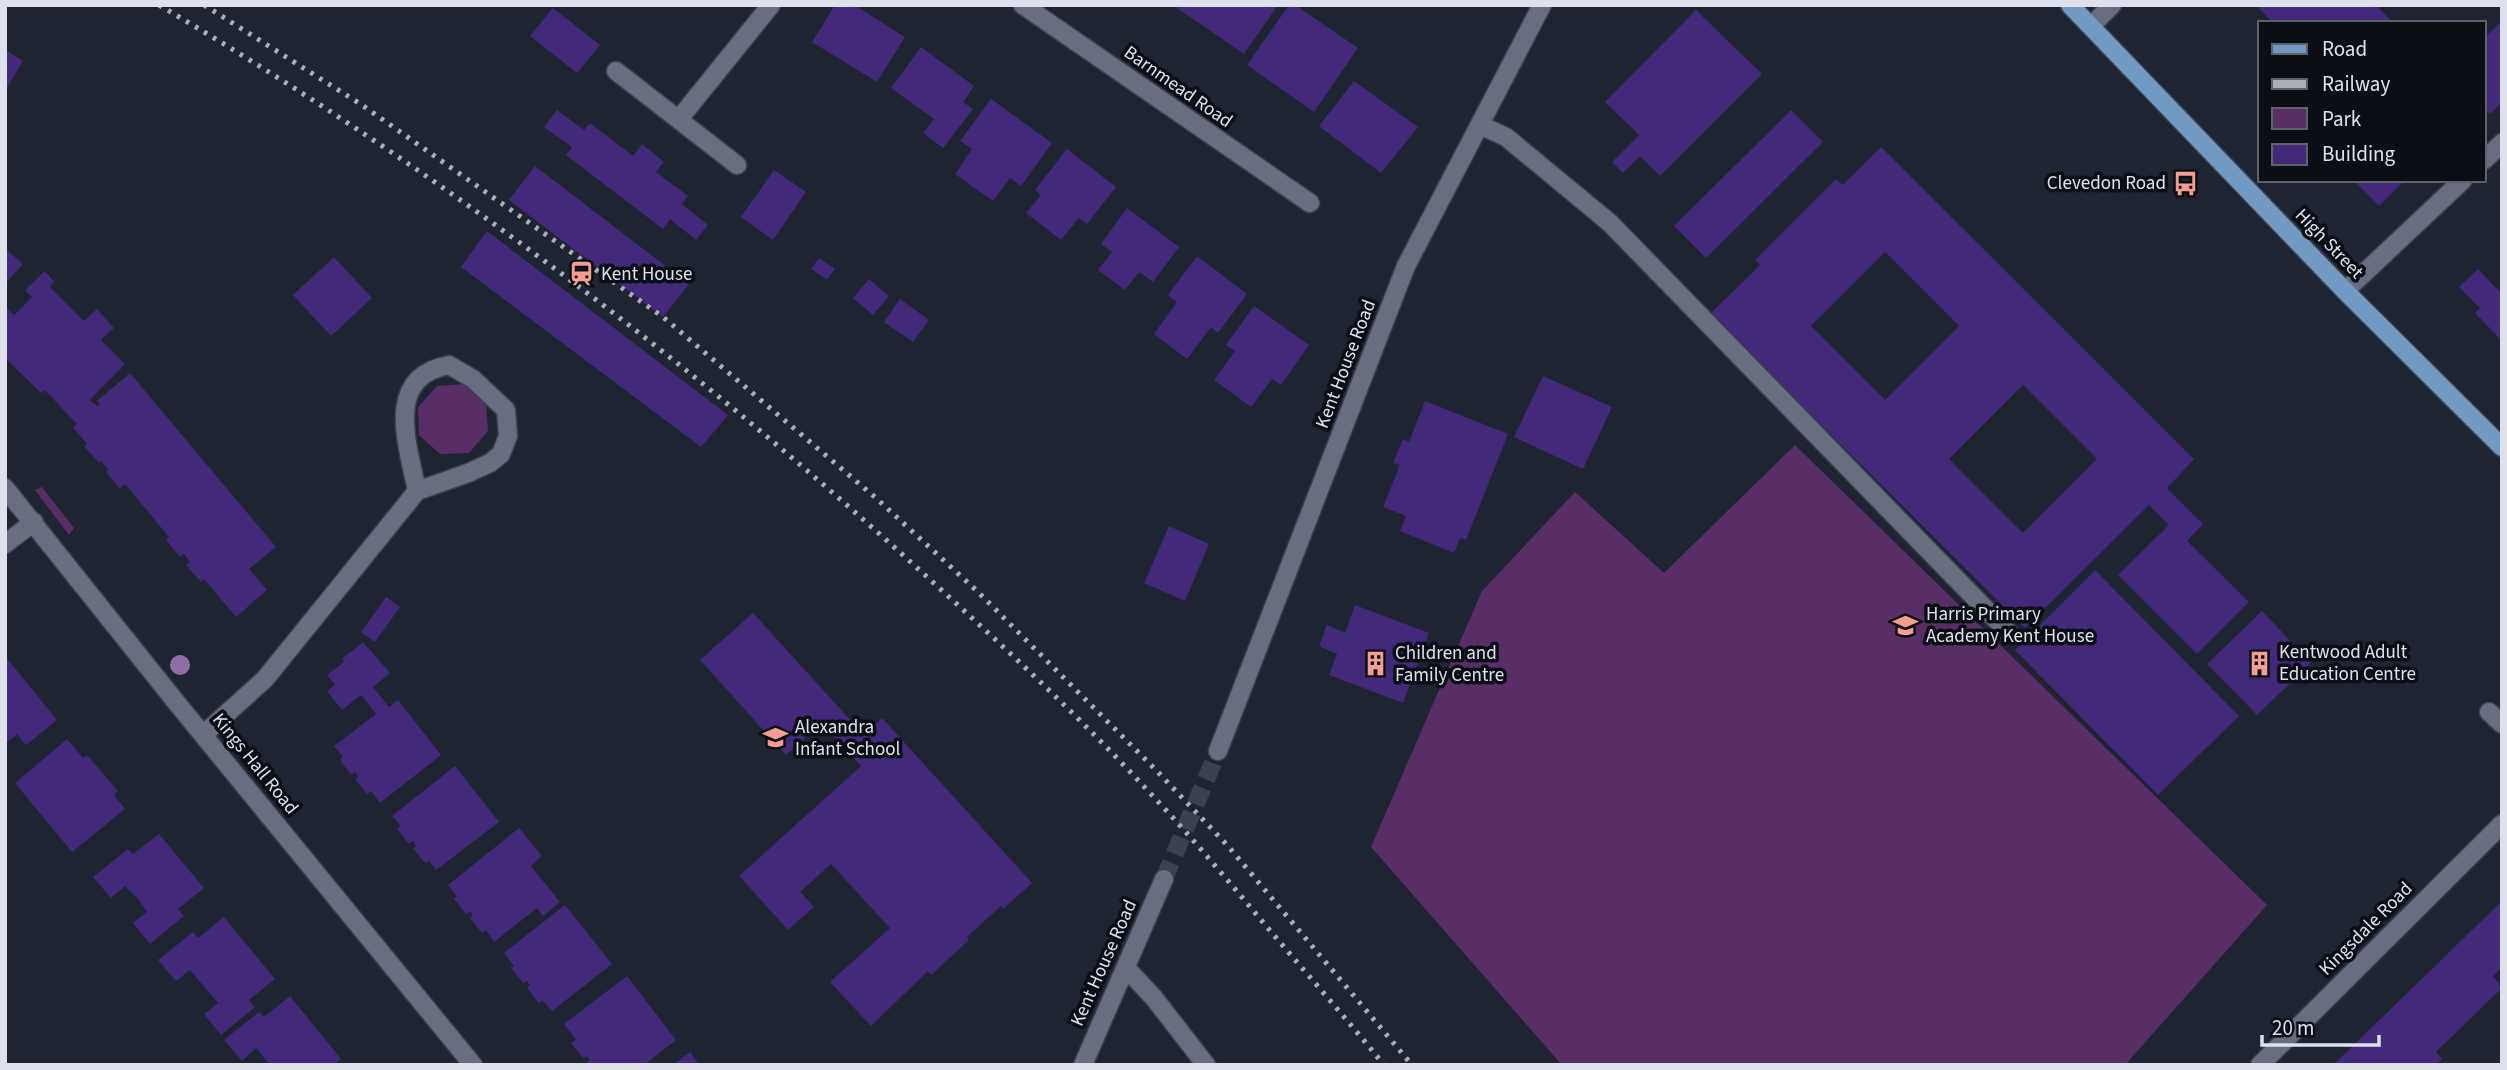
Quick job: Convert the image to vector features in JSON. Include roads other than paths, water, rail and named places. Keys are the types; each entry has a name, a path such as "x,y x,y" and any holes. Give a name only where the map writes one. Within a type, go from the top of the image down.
{"main road":[{"name":"High Street","path":"2070,5 2345,291 2502,447"}],"street":[{"path":"678,119 771,5"},
{"name":"Barnmead Road","path":"1023,5 1310,204"},
{"name":"Kent House Road","path":"1218,751 1406,266 1542,5"},
{"path":"2092,25 2112,5"},
{"path":"616,71 737,165"},
{"path":"1480,125 1506,137 1610,223 2008,632"},
{"path":"2486,158 2502,143"},
{"path":"2345,291 2461,182"},
{"path":"204,734 265,678 417,491 468,473 490,463 501,454 508,436 506,410 473,379 449,365 432,368 421,375 405,404 404,428 417,491"},
{"name":"Kings Hall Road","path":"5,488 474,1065"},
{"path":"5,544 34,522"},
{"name":"Kingsdale Road","path":"2260,1065 2502,824"},
{"name":"Kent House Road","path":"1083,1065 1164,879"},
{"path":"1126,968 1154,998 1206,1065"}],"tunnel":[{"path":"1164,879 1218,751"}],"railway":[{"path":"159,5 362,132 461,200 653,344 837,496 1012,655 1122,764 1209,859 1384,1065"},
{"path":"204,5 362,105 663,317 876,498 977,591 1228,846 1412,1065"}],"place":[{"name":"Clevedon Road","path":"2186,183"},
{"name":"Kent House","path":"581,274"},
{"name":"Harris Primary Academy Kent House","path":"1906,625"},
{"name":"Kentwood Adult Education Centre","path":"2259,663"},
{"name":"Children and Family Centre","path":"1375,664"},
{"name":"Alexandra Infant School","path":"775,738"}]}
